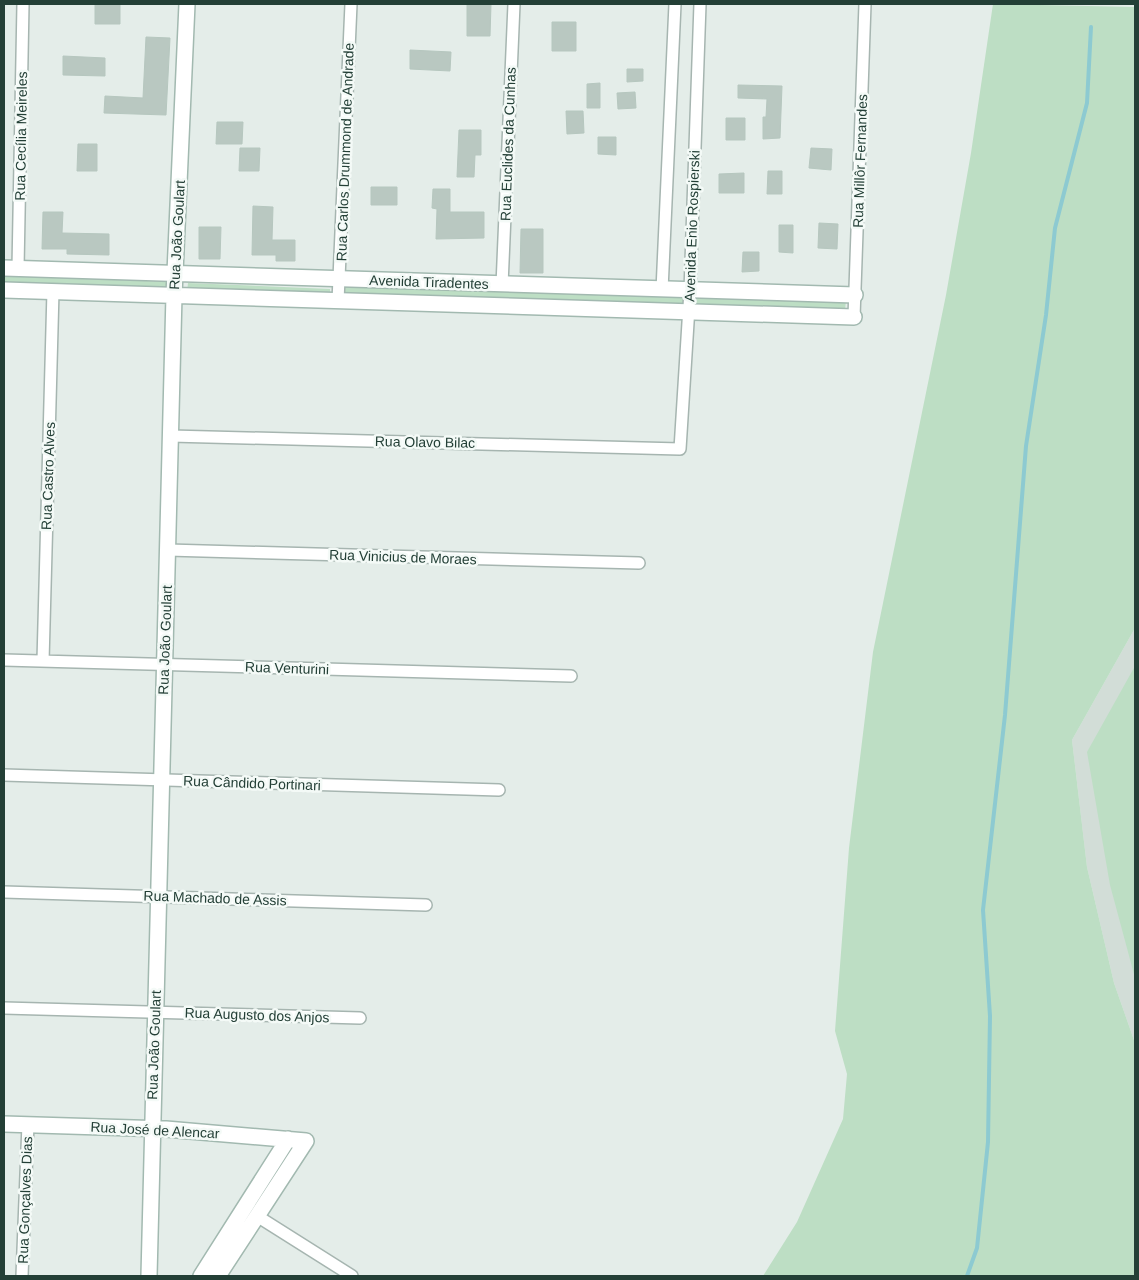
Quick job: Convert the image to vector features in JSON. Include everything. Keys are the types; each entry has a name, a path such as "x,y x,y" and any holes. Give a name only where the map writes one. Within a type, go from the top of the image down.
{"street":[{"name":"Rua Cecília Meireles","path":"11,268 23,4"},
{"name":"Rua João Goulart","path":"149,1276 174,295 186,4"},
{"name":"Rua Carlos Drummond de Andrade","path":"338,300 351,4"},
{"name":"Rua Euclides da Cunhas","path":"502,284 514,4"},
{"name":"Avenida Enio Rospierski","path":"662,290 675,4"},
{"name":"Avenida Enio Rospierski","path":"680,449 690,291 700,4"},
{"name":"Rua Millôr Fernandes","path":"854,317 865,4"},
{"name":"Avenida Tiradentes","path":"11,268 855,295"},
{"name":"Avenida Tiradentes","path":"4,290 854,317"},
{"name":"Rua Castro Alves","path":"43,661 53,291"},
{"name":"Rua Olavo Bilac","path":"170,436 680,449"},
{"name":"Rua Vinicius de Moraes","path":"168,550 639,563"},
{"name":"Rua Venturini","path":"4,660 570,676"},
{"name":"Rua Cândido Portinari","path":"4,775 500,790"},
{"name":"Rua Machado de Assis","path":"4,892 426,905"},
{"name":"Rua Augusto dos Anjos","path":"4,1008 360,1018"},
{"name":"Rua José de Alencar","path":"4,1124 152,1128 306,1140 257,1216"},
{"name":"Rua Gonçalves Dias","path":"22,1276 28,1124"},
{"path":"201,1276 288,1139"},
{"path":"218,1276 257,1216 352,1276"}],"shaded area":[{"path":"1135,628 1135,1043 1114,983 1087,867 1072,740"}],"green space":[{"path":"993,4 1135,7 1135,628 1072,740 1087,867 1114,983 1135,1043 1135,1276 763,1276 797,1222 843,1119 847,1074 835,1031 849,848 873,652 946,295 971,153"},
{"path":"4,275 170,282 169,292 4,286"},
{"path":"188,283 330,289 330,297 187,292"},
{"path":"345,287 684,296 684,307 345,298"},
{"path":"695,297 846,301 845,310 694,305"},
{"path":"1135,666 1135,978 1110,885 1087,752"}],"building":[{"path":"95,4 120,4 120,24 95,24"},
{"path":"467,4 491,4 490,36 467,36"},
{"path":"552,22 576,22 576,51 552,51"},
{"path":"146,37 170,38 166,115 104,113 105,96 143,98"},
{"path":"410,50 451,52 450,71 410,69"},
{"path":"63,56 105,58 105,76 63,75"},
{"path":"627,69 643,69 643,81 627,82"},
{"path":"600,83 600,108 587,108 587,84"},
{"path":"738,85 782,86 780,138 763,139 763,117 766,117 767,99 738,98"},
{"path":"635,92 636,108 618,109 617,93"},
{"path":"566,111 583,111 584,133 567,134"},
{"path":"726,118 745,118 745,140 726,140"},
{"path":"217,122 243,122 242,144 216,144"},
{"path":"459,130 481,130 481,155 475,155 474,177 457,177"},
{"path":"598,137 616,137 616,155 598,154"},
{"path":"78,144 97,144 97,171 77,171"},
{"path":"240,148 260,148 259,171 239,171"},
{"path":"811,148 832,149 831,170 809,168"},
{"path":"768,171 782,171 782,194 767,194"},
{"path":"744,173 744,193 719,193 719,174"},
{"path":"371,187 397,187 397,205 371,205"},
{"path":"433,189 450,189 450,212 484,212 484,238 436,239 437,209 432,208"},
{"path":"253,206 273,207 272,240 295,240 295,261 276,261 276,255 252,255"},
{"path":"43,212 63,212 62,233 109,234 109,255 67,254 67,249 42,249"},
{"path":"819,223 838,224 837,249 818,248"},
{"path":"779,225 793,225 793,253 779,252"},
{"path":"199,227 221,227 220,259 199,259"},
{"path":"521,229 543,229 543,273 520,273"},
{"path":"743,252 759,252 759,271 742,272"}],"waterway":[{"path":"967,1276 977,1248 988,1142 990,1016 983,910 1005,715 1026,446 1046,315 1055,228 1087,103 1091,27"}]}
